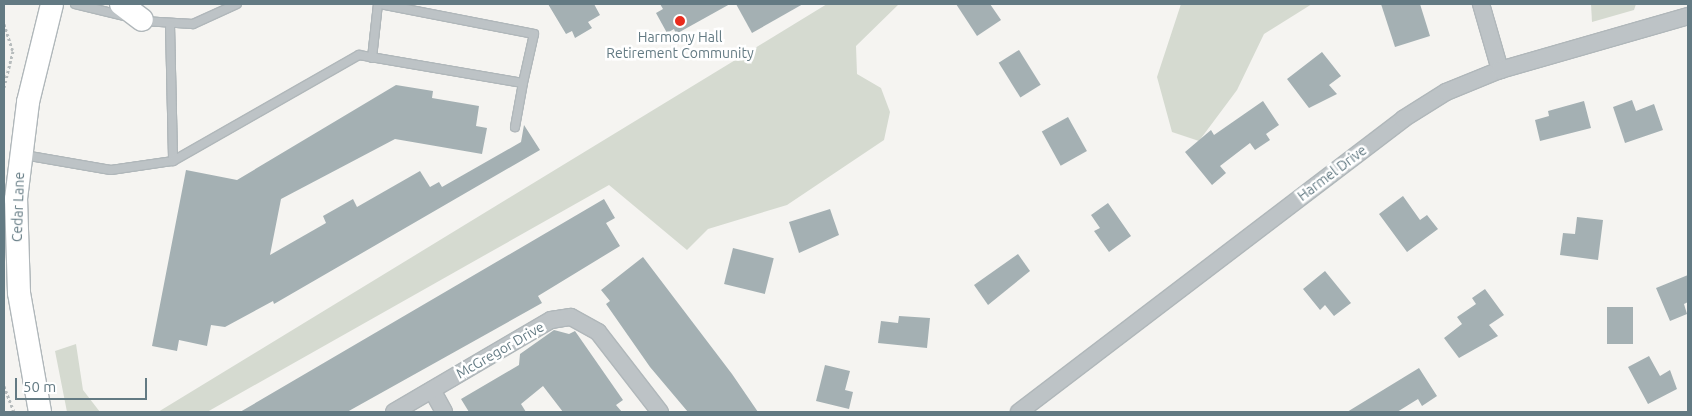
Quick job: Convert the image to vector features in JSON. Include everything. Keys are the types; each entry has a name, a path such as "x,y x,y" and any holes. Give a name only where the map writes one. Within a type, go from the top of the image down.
{"main road":[{"name":"Cedar Lane","path":"40,412 18,293 16,198 21,154 52,4"},
{"path":"121,4 142,20"}],"street":[{"path":"1481,4 1500,70"},
{"name":"Harmel Drive","path":"1019,412 1403,119 1446,92 1500,70 1688,16"},
{"name":"McGregor Drive","path":"394,412 551,320 571,317 598,332 660,412"},
{"path":"432,390 444,412"}],"lane":[{"path":"75,4 170,25 193,24 237,4"},
{"path":"372,58 379,4 534,34 514,127"},
{"path":"170,25 173,161"},
{"path":"21,154 112,170 173,161 359,55 522,83"}],"path":[{"path":"4,24 13,51 4,88"},
{"path":"4,386 14,412"}],"shaded area":[{"path":"827,4 899,4 856,46 857,74 881,88 890,112 884,140 787,205 708,229 687,250 609,185 207,412 158,412"},
{"path":"1181,4 1312,4 1264,34 1237,90 1199,141 1172,132 1157,77"},
{"path":"1591,4 1636,4 1634,10 1592,22"},
{"path":"76,344 83,390 100,412 67,412 55,351"}],"building":[{"name":"Harmony Hall Retirement Community","path":"548,4 594,4 600,15 588,22 592,28 575,38 572,31 566,34"},
{"name":"Harmony Hall Retirement Community","path":"660,4 730,4 676,34 674,29 667,33 656,13 663,9"},
{"name":"Harmony Hall Retirement Community","path":"736,4 803,4 752,33"},
{"path":"956,4 990,4 1001,20 977,36"},
{"path":"1381,4 1420,4 1430,36 1395,47"},
{"path":"1019,50 1041,85 1020,97 999,63"},
{"path":"1322,52 1341,76 1329,85 1337,94 1309,108 1287,79"},
{"path":"396,85 433,91 432,98 479,106 476,126 487,128 482,154 395,139 281,199 270,255 326,223 323,216 353,199 357,207 420,171 430,187 439,182 442,187 521,142 524,125 540,150 274,304 273,301 225,327 211,325 207,346 179,340 177,351 152,346 186,170 237,180"},
{"path":"1632,100 1636,111 1654,104 1663,130 1625,143 1613,107"},
{"path":"1263,101 1279,125 1266,134 1270,140 1255,150 1250,143 1220,166 1226,173 1212,185 1185,152 1211,130 1214,135"},
{"path":"1584,101 1591,128 1540,141 1535,120 1549,116 1548,111"},
{"path":"1068,117 1087,151 1061,166 1042,132"},
{"path":"1403,196 1420,220 1427,215 1438,229 1407,252 1379,214"},
{"path":"604,199 615,218 606,223 620,246 538,296 542,303 347,412 240,412"},
{"path":"1108,203 1131,236 1109,252 1094,231 1100,228 1091,215"},
{"path":"830,209 839,235 799,253 789,222"},
{"path":"1577,217 1603,220 1598,260 1560,255 1563,233 1575,234"},
{"path":"733,248 774,258 765,294 724,284"},
{"path":"1018,254 1030,271 988,305 974,285"},
{"path":"643,257 732,374 758,412 688,412 650,367 606,304 610,301 601,290"},
{"path":"1325,271 1351,303 1334,316 1325,305 1320,310 1303,289"},
{"path":"1688,275 1688,302 1684,304 1687,314 1670,321 1656,288"},
{"path":"1485,289 1504,315 1489,325 1498,336 1459,358 1444,338 1462,324 1457,317 1476,304 1472,298"},
{"path":"1607,307 1633,307 1633,344 1607,344"},
{"path":"899,316 930,318 927,348 878,343 881,321 898,323"},
{"path":"554,330 569,334 575,331 623,400 616,405 622,412 563,412 543,386 521,404 526,412 469,412 461,399 519,365 520,354"},
{"path":"1649,356 1660,376 1670,370 1677,389 1648,404 1628,367"},
{"path":"825,365 850,371 845,390 853,392 849,409 816,401"},
{"path":"1419,368 1437,396 1422,406 1418,399 1397,412 1347,412"}],"place":[{"name":"Harmony Hall Retirement Community","path":"680,21"}]}
